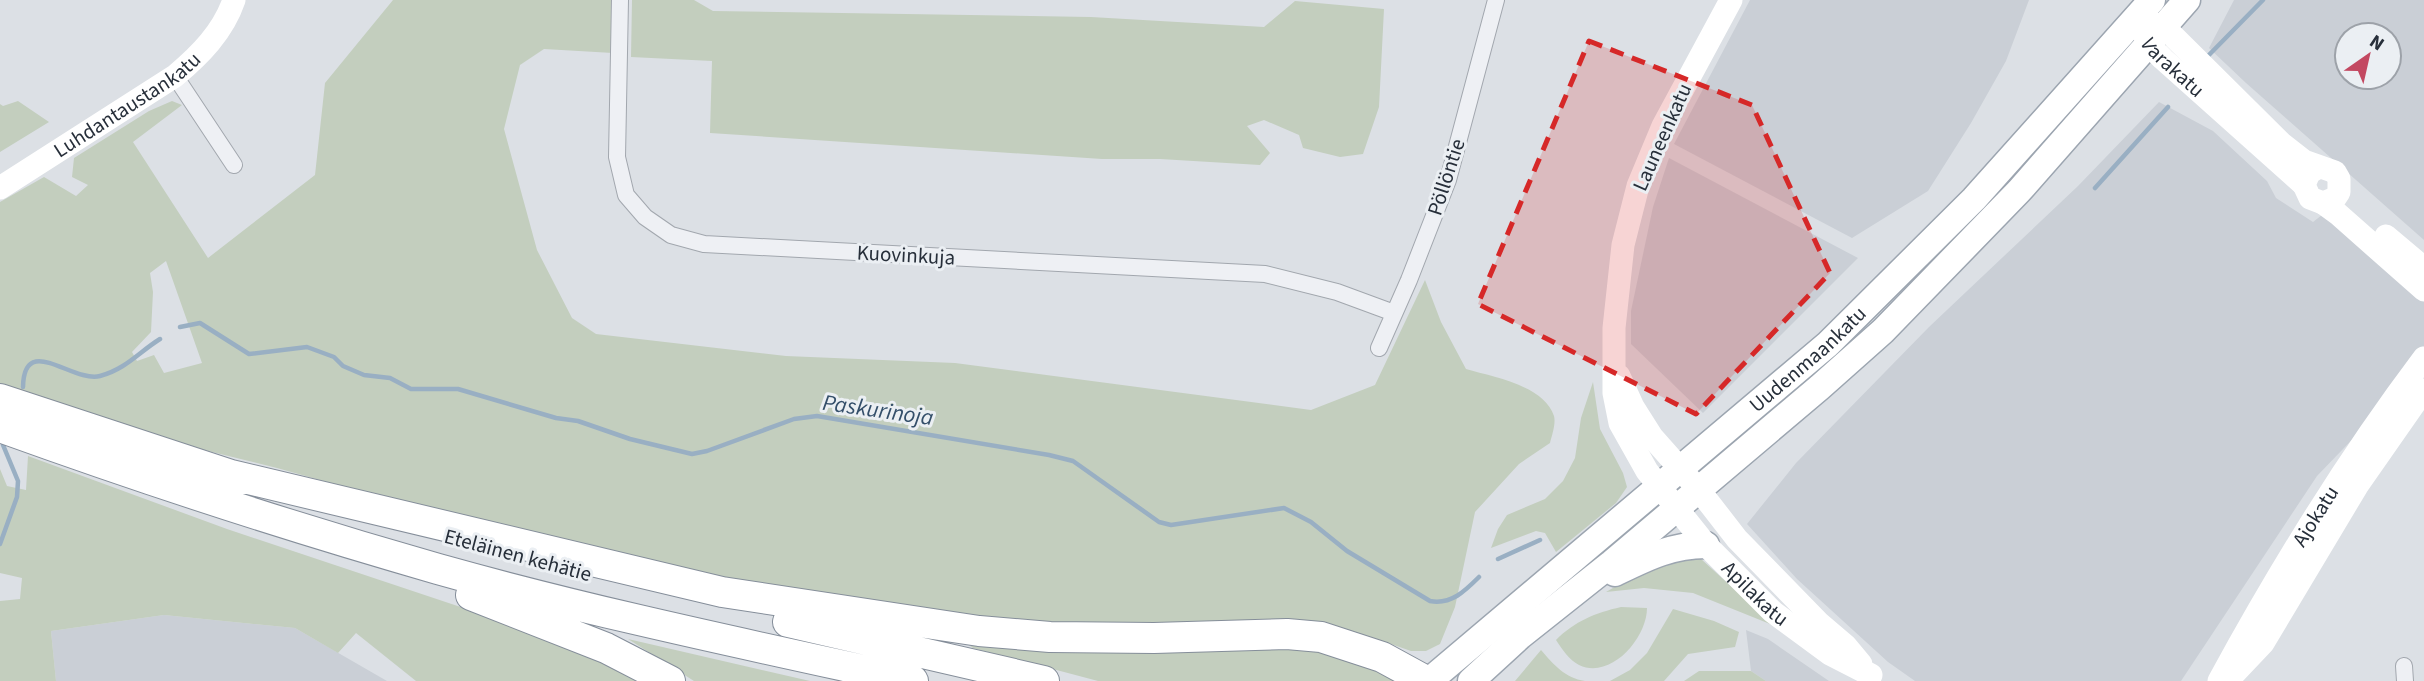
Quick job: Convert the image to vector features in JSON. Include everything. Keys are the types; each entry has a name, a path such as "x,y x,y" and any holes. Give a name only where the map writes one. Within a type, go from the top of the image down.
{"highway":[{"name":"Eteläinen kehätie","path":"0,398 223,473 360,513 720,606 1044,681"},
{"name":"Eteläinen kehätie","path":"0,427 215,501 439,569 537,595 913,681"},
{"path":"223,473 735,594 965,629 1050,637 1154,638 1287,634 1321,637 1382,657 1428,681"},
{"path":"215,501 552,625 606,648 670,681"}],"main road":[{"name":"Uudenmaankatu","path":"1471,681 1520,636 1676,509 1883,331 1979,234 2074,131 2164,43 2187,0"},
{"name":"Uudenmaankatu","path":"1428,681 1828,344 1974,199 2144,9"},
{"path":"1570,596 1669,549 1684,545 1706,545"}],"street":[{"name":"Luhdantaustankatu","path":"0,188 174,76 197,57 218,34 234,0"},
{"name":"Kuovinkuja","path":"620,0 617,158 626,195 645,217 671,235 715,244 1280,275 1394,313"},
{"name":"Pöllöntie","path":"1379,348 1448,180 1496,0"},
{"name":"Launeenkatu","path":"1659,488 1620,423 1614,393 1614,328 1623,246 1638,186 1663,126 1731,0"},
{"name":"Varakatu","path":"2144,9 2164,43 2218,92 2304,161 2319,167"},
{"path":"174,76 234,165"},
{"name":"Varakatu","path":"2218,92 2304,186"},
{"path":"2424,268 2346,202 2335,172 2319,167 2309,173 2304,186 2310,198 2323,203 2338,214 2424,290"},
{"path":"2323,203 2335,198 2340,185"},
{"name":"Ajokatu","path":"2219,681 2303,533 2375,425 2424,358"},
{"name":"Launeenkatu","path":"1614,367 1633,407 1652,437 1682,469"},
{"name":"Ajokatu","path":"2227,681 2263,643 2349,498 2424,390"},
{"name":"Apilakatu","path":"1682,469 1737,539 1819,623 1846,646 1874,678"},
{"name":"Apilakatu","path":"1659,488 1706,545 1773,612 1829,654 1874,678"}],"highlighted area":[{"path":"1589,41 1752,105 1830,273 1696,414 1478,304"}],"shaded area":[{"path":"1750,0 2029,0 2006,61 1928,191 1852,238 1674,144"},
{"path":"2234,0 2424,0 2424,240 2209,48"},
{"path":"2159,102 2213,131 2267,181 2276,198 2313,222 2327,211 2424,295 2424,350 2370,421 2317,476 2181,681 1915,681 1888,662 1797,579 1747,524 1796,463 1929,327 2078,186"},
{"path":"1669,158 1858,258 1703,413 1631,344 1631,311 1653,207"},
{"path":"164,615 295,628 387,681 56,681 51,631"},
{"path":"1746,630 1768,639 1829,681 1766,681 1751,671"}],"green space":[{"path":"393,0 614,0 613,53 544,49 520,65 504,129 537,250 572,318 596,334 786,356 955,363 1311,410 1375,385 1425,280 1441,322 1466,369 1503,379 1540,397 1554,416 1554,430 1550,443 1519,464 1475,512 1455,607 1440,644 1426,651 1411,651 1313,621 1268,619 1136,627 1017,622 723,582 556,546 204,450 0,384 0,202 44,177 76,196 88,185 72,177 74,158 149,111 172,101 182,105 133,142 208,258 315,175 325,83","holes":["166,261 202,363 164,373 154,355 137,361 132,352 151,332 153,292 150,273"]},
{"path":"632,0 694,0 713,11 1091,17 1264,27 1295,1 1384,9 1379,107 1363,154 1340,157 1303,148 1299,135 1264,120 1247,126 1270,153 1260,165 1160,159 1102,159 710,133 712,61 631,57"},
{"path":"18,101 49,122 0,152 0,104 3,106"},
{"path":"1593,382 1600,429 1623,473 1627,487 1616,503 1556,552 1545,533 1536,531 1491,548 1507,515 1545,499 1563,481 1575,458 1581,418"},
{"path":"28,456 227,529 571,644 643,681 416,681 356,633 338,653 295,628 164,615 51,631 56,681 0,681 0,601 20,599 22,578 0,573 0,469 7,486 26,490"},
{"path":"1682,557 1701,559 1775,626 1693,593 1644,588 1606,592 1637,574"},
{"path":"1621,607 1647,608 1641,632 1634,643 1615,661 1603,667 1579,665 1556,640 1586,619"},
{"path":"1673,609 1714,621 1739,632 1735,647 1688,654 1664,681 1610,681 1630,670 1647,653"},
{"path":"628,639 810,681 694,681"},
{"path":"965,642 1063,653 1307,647 1371,666 1397,681 1098,681 973,648"},
{"path":"1541,650 1566,674 1585,681 1515,681"},
{"path":"1699,671 1751,671 1766,681 1684,681"}],"waterway":[{"path":"2205,59 2263,0"},
{"path":"2095,188 2168,107"},
{"name":"Paskurinoja","path":"180,327 200,323 249,354 307,347 334,357 343,366 364,375 390,378 411,389 458,389 556,418 578,421 630,439 692,454 794,419 817,416 1049,455 1073,461 1159,522 1171,525 1284,508 1311,522 1347,551 1430,601 1451,599 1479,577"},
{"name":"Paskurinoja","path":"23,387 25,371 32,363 51,363 76,373 100,376 125,365 160,339"},
{"name":"Paskurinoja","path":"0,544 17,497 18,481 3,445"},
{"path":"1498,559 1540,540"}]}
